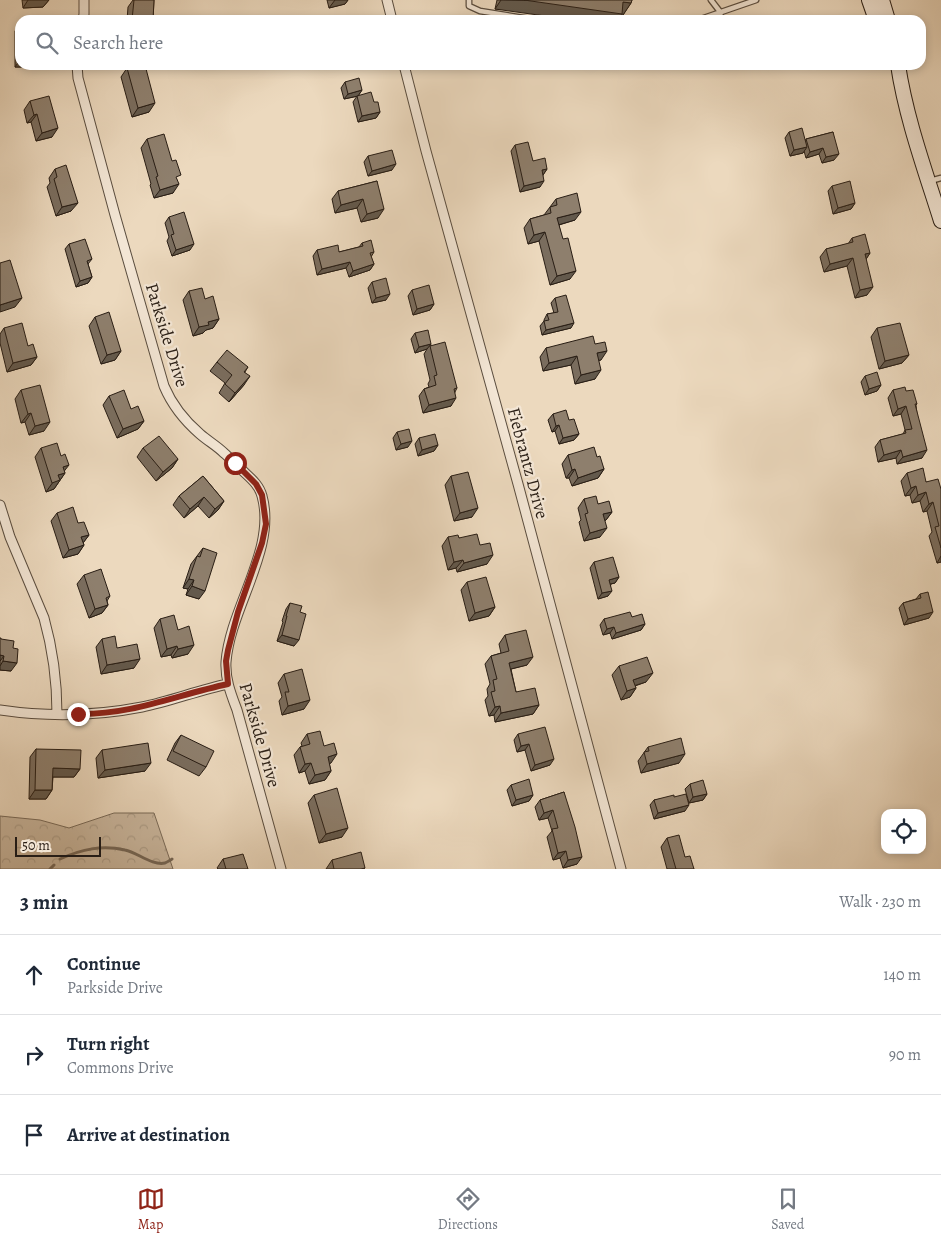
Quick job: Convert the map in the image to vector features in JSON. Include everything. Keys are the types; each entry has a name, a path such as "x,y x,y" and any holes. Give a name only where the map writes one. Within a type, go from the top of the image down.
{"street":[{"path":"83,15 84,0"},
{"path":"387,0 391,15"},
{"path":"869,0 874,15"},
{"path":"882,0 886,15"},
{"name":"Parkside Drive","path":"77,70 115,215 169,399 199,433 224,453 256,484 262,495 266,524 262,543 238,612 226,661 228,684 281,869"},
{"name":"Fiebrantz Drive","path":"405,70 621,869"},
{"path":"894,70 935,180 941,221"},
{"path":"899,70 901,87"},
{"path":"0,506 10,537 48,632 57,689 57,714"},
{"path":"0,710 25,714 101,713 142,707 228,684"}],"lane":[{"path":"469,0 469,6 480,11 505,15"},
{"path":"711,0 720,13"},
{"path":"714,15 756,0"}],"green space":[{"path":"114,813 154,813 173,869 0,869 0,816 40,820 69,828"}],"building":[{"path":"134,0 154,0 153,15 132,15"},
{"path":"524,0 632,0 631,3 623,2 622,14"},
{"path":"128,70 146,70 155,103 138,108"},
{"path":"359,78 362,90 348,94 345,82"},
{"path":"371,92 374,102 378,102 380,112 362,116 357,96"},
{"path":"49,96 58,128 42,133 37,114 34,115 30,101"},
{"path":"802,128 807,147 794,150 789,132"},
{"path":"833,132 839,154 826,157 823,148 810,152 806,139"},
{"path":"164,134 172,161 176,160 181,175 176,177 179,184 160,190 156,177 158,176 147,139"},
{"path":"528,142 533,161 545,158 547,169 542,170 544,181 524,186 515,145"},
{"path":"392,150 396,164 372,171 368,156"},
{"path":"66,165 78,203 62,207 54,179 57,177 55,169"},
{"path":"377,181 384,209 367,214 363,199 341,205 338,191"},
{"path":"850,181 855,203 838,208 832,186"},
{"path":"577,193 581,212 557,218 563,239 568,238 576,271 557,276 545,232 534,235 530,219 551,213 550,207 557,205 556,199"},
{"path":"184,212 194,244 176,250 171,235 174,234 169,217"},
{"path":"865,234 870,253 865,254 873,287 860,290 853,258 830,264 826,249 853,242 852,238"},
{"path":"85,239 92,259 87,261 92,277 80,281 69,244"},
{"path":"371,240 374,252 370,253 374,264 353,271 350,262 322,269 317,250 338,245 339,252 363,246 362,243"},
{"path":"10,260 22,298 0,305 0,263"},
{"path":"386,278 390,294 376,298 372,282"},
{"path":"429,285 434,304 417,309 412,290"},
{"path":"202,288 205,299 213,296 219,319 208,322 209,325 199,327 189,291"},
{"path":"566,295 574,323 546,330 544,321 549,320 547,314 558,312 555,298"},
{"path":"109,312 121,351 107,355 95,317"},
{"path":"22,323 28,346 33,344 37,357 13,363 4,328"},
{"path":"900,323 909,355 885,361 877,328"},
{"path":"428,330 431,344 419,347 415,333"},
{"path":"593,336 595,344 605,342 607,351 597,353 601,370 581,375 577,356 549,363 546,348"},
{"path":"445,342 457,388 454,389 456,398 429,405 424,389 436,385 434,376 437,375 430,346"},
{"path":"227,350 248,367 244,372 250,376 235,393 225,384 232,375 217,362"},
{"path":"877,372 881,385 869,389 865,376"},
{"path":"40,385 50,422 35,426 31,413 28,414 21,390"},
{"path":"905,387 906,391 913,390 927,450 903,457 901,450 884,455 880,440 906,433 905,430 912,429 906,406 898,409 893,390"},
{"path":"124,390 131,409 138,406 144,421 123,429 109,396"},
{"path":"566,410 569,420 574,419 579,434 563,438 559,425 556,426 553,414"},
{"path":"409,429 412,441 401,444 397,432"},
{"path":"435,434 438,445 422,450 419,438"},
{"path":"159,436 178,459 163,472 143,448"},
{"path":"57,443 61,456 65,454 69,465 63,467 65,473 58,475 60,480 52,483 41,448"},
{"path":"594,447 597,457 600,456 604,469 578,478 575,469 572,470 568,455"},
{"path":"923,468 926,482 938,479 941,489 941,548 935,527 939,526 933,502 929,504 926,492 918,495 916,486 911,488 907,473"},
{"path":"468,472 478,508 460,513 451,476"},
{"path":"203,476 224,501 215,509 204,497 190,509 179,496"},
{"path":"596,496 598,504 609,501 612,512 603,514 607,528 590,533 585,514 588,513 584,499"},
{"path":"73,507 78,523 84,522 89,535 81,537 84,545 69,550 57,513"},
{"path":"477,534 480,545 490,543 493,555 464,563 463,560 454,562 448,537 458,535 459,538"},
{"path":"203,548 217,553 205,591 192,586 194,580 189,579 197,556 200,557"},
{"path":"613,557 619,577 609,580 612,591 602,593 594,562"},
{"path":"101,569 110,596 106,598 108,605 95,609 84,575"},
{"path":"486,577 495,607 475,613 467,582"},
{"path":"928,592 933,612 908,619 903,603 921,598 920,594"},
{"path":"290,603 302,606 300,612 306,614 299,640 282,635"},
{"path":"630,612 632,617 642,614 645,624 616,633 614,627 607,629 604,619"},
{"path":"174,615 178,630 189,626 194,645 178,649 177,646 167,649 160,619"},
{"path":"526,630 533,657 509,663 516,692 535,688 539,705 501,713 500,706 495,707 491,692 495,691 493,680 497,679 491,656 509,651 505,635"},
{"path":"115,636 117,648 137,644 140,659 107,665 102,639"},
{"path":"0,638 14,641 13,648 18,649 17,663 3,661 4,656 0,655"},
{"path":"647,657 653,673 633,680 636,688 627,691 619,666"},
{"path":"302,669 310,700 288,706 285,692 289,692 284,674"},
{"path":"545,727 554,759 535,765 529,744 521,746 518,734"},
{"path":"320,731 324,746 334,743 337,754 328,757 331,771 315,775 311,763 305,764 300,747 310,744 307,734"},
{"path":"181,735 214,751 206,767 173,751"},
{"path":"681,738 685,754 647,764 644,752 649,751 648,747"},
{"path":"148,743 151,763 105,770 102,750"},
{"path":"36,749 81,750 80,769 53,768 52,790 35,790"},
{"path":"529,779 533,795 516,800 511,785"},
{"path":"703,780 707,794 693,797 690,784"},
{"path":"337,788 348,828 326,834 314,795"},
{"path":"564,792 582,857 568,860 566,851 558,853 552,829 558,828 553,810 544,813 540,800"},
{"path":"686,794 689,805 658,813 654,800"},
{"path":"679,835 685,857 690,856 694,869 676,869 667,838"},
{"path":"361,852 365,868 334,869 332,860"},
{"path":"243,854 248,869 226,869 223,859"}],"waterway":[{"path":"60,859 84,850 100,848 130,851 155,863 165,863 172,859"},
{"path":"50,869 54,865"}],"route":[{"path":"78,714 92,714 142,707 228,684 226,661 228,650 238,612 262,543 266,524 262,495 256,484 235,463"}]}
